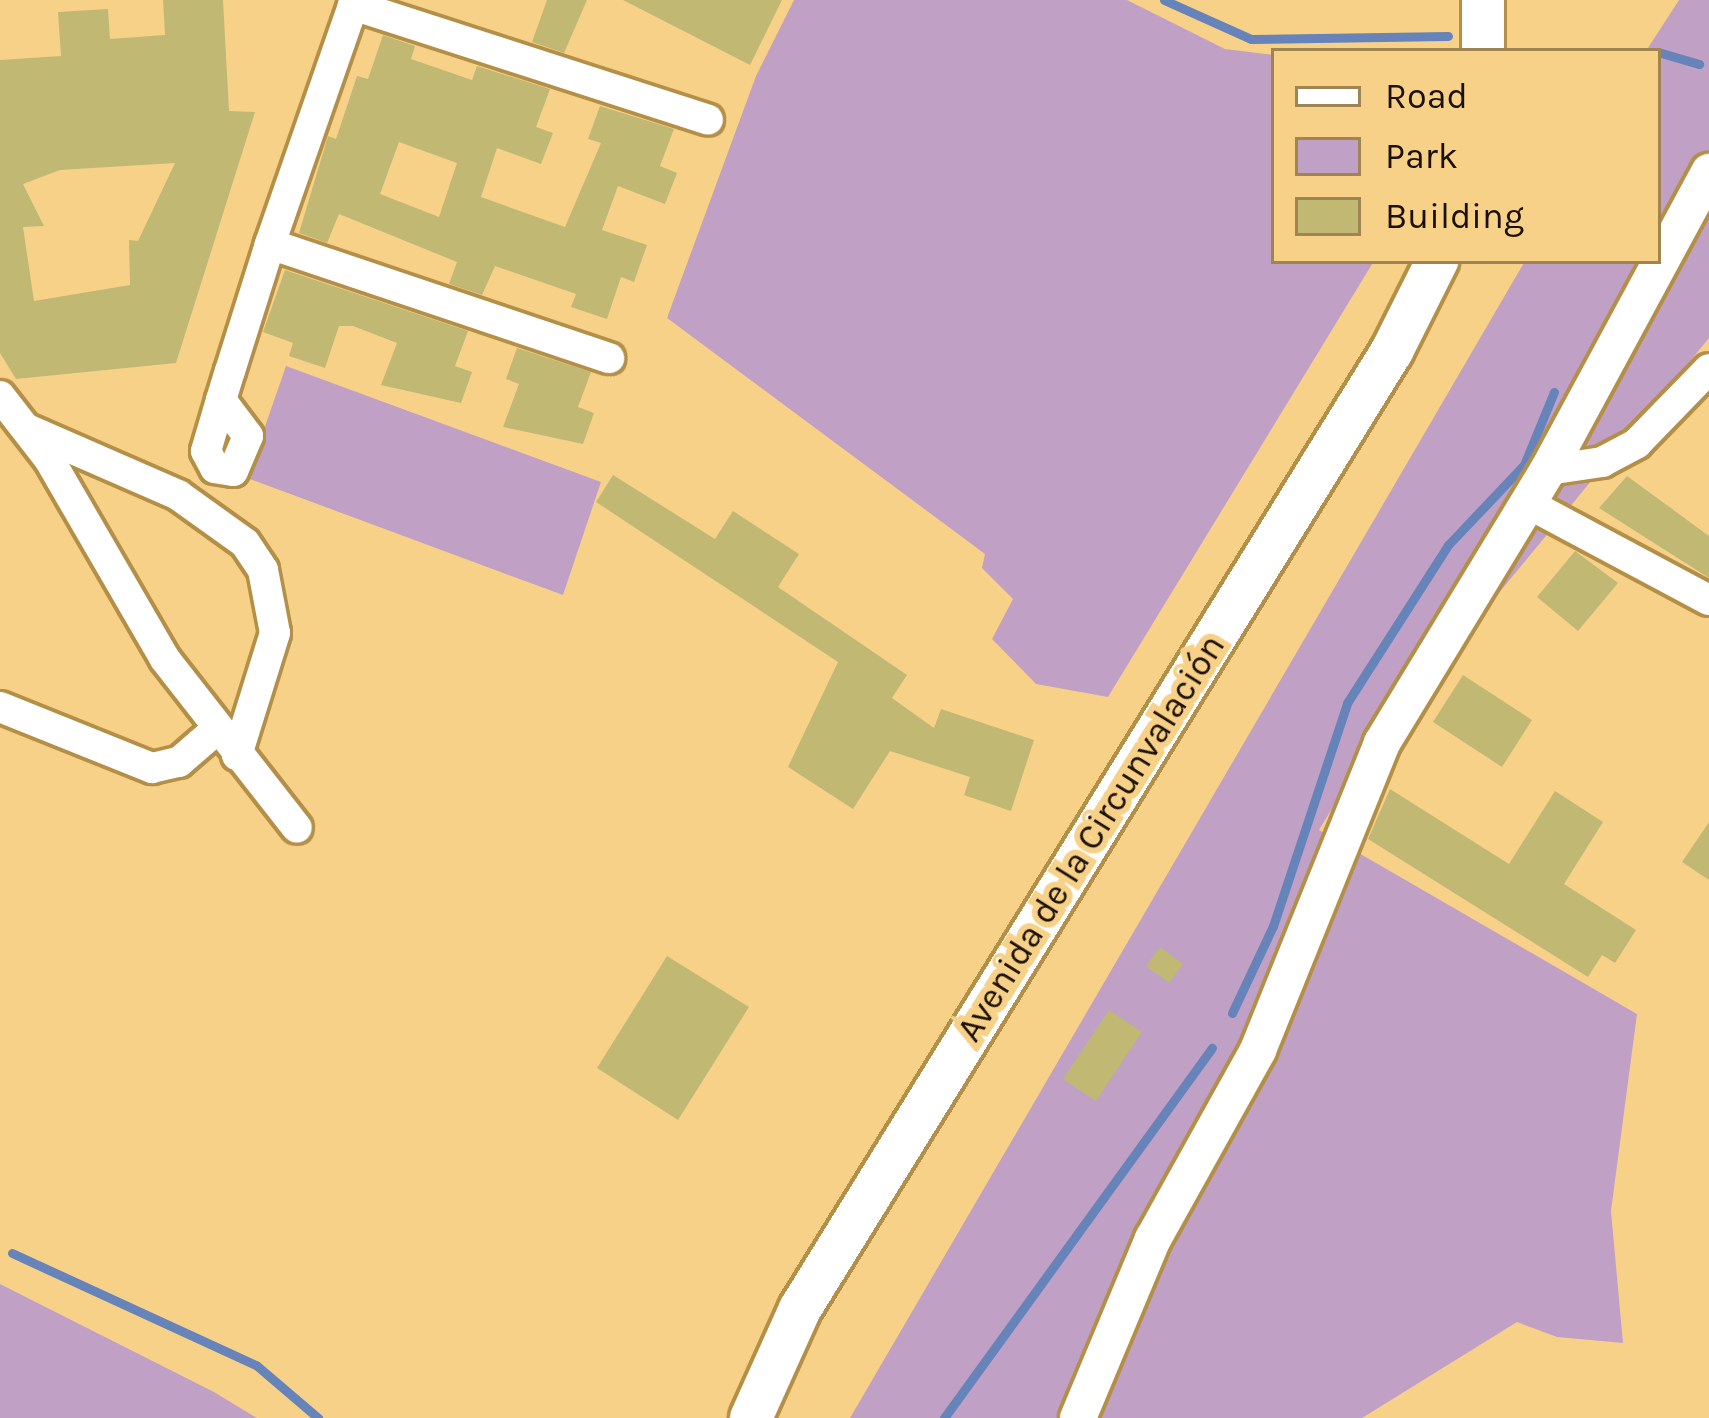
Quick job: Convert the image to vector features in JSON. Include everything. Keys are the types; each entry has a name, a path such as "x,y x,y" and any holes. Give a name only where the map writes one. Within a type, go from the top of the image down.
{"main road":[{"path":"1483,0 1483,48"},
{"name":"Avenida de la Circunvalación","path":"751,1418 800,1309 1382,368 1435,264"}],"street":[{"path":"221,400 354,3 708,120"},
{"path":"1661,261 1709,172"},
{"path":"270,244 609,358"},
{"path":"1078,1418 1153,1239 1258,1050 1351,805 1548,470 1659,264"},
{"path":"1548,470 1602,462 1637,443 1709,369"},
{"path":"0,396 27,429 216,730 297,828"},
{"path":"27,429 178,495 245,543 262,570 275,633 237,754"},
{"path":"1528,503 1709,600"},
{"path":"0,707 152,768 179,762 216,730"}],"green space":[{"path":"794,0 1127,0 1225,49 1271,55 1271,264 1372,264 1108,697 1036,684 992,639 1013,599 982,568 985,554 667,318 756,76"},
{"path":"1679,0 1709,0 1709,159 1684,201 1709,217 1709,338 1362,759 1319,830 1637,1014 1611,1211 1623,1343 1557,1337 1517,1322 1362,1418 850,1418 1523,264 1661,264 1661,48 1648,48"},
{"path":"286,366 601,482 563,595 247,478"},
{"path":"0,1284 214,1392 257,1418 0,1418"}],"building":[{"path":"163,0 223,0 229,111 255,112 176,363 16,379 0,353 0,60 61,56 58,12 108,9 110,39 165,35","holes":["175,163 138,241 129,240 130,285 34,301 23,227 44,226 23,184 60,170"]},
{"path":"547,0 587,0 564,53 532,42"},
{"path":"623,0 782,0 750,65"},
{"path":"383,35 415,46 411,59 472,80 477,66 550,89 536,127 553,133 541,164 497,148 481,197 565,227 601,143 588,139 600,106 674,129 660,166 677,173 665,204 618,186 602,230 647,245 634,282 621,277 607,319 571,307 576,294 495,266 482,295 449,284 457,262 339,214 327,243 299,233 328,136 336,139 357,76 368,79","holes":["399,142 457,163 439,217 380,194"]},
{"path":"285,270 468,331 455,366 472,372 461,403 381,385 397,343 353,326 339,326 325,368 289,356 293,343 263,332"},
{"path":"517,348 591,372 578,407 594,413 583,444 503,427 519,384 506,379"},
{"path":"613,475 715,539 733,511 799,554 778,587 907,675 892,698 934,728 941,709 1034,740 1011,811 964,795 970,777 890,751 853,809 788,767 838,662 596,502"},
{"path":"1627,476 1709,536 1709,578 1599,508"},
{"path":"1575,551 1618,583 1578,631 1537,597"},
{"path":"1463,675 1532,720 1502,767 1433,722"},
{"path":"1390,789 1509,864 1555,791 1603,822 1564,884 1636,930 1615,963 1602,955 1588,977 1368,839"},
{"path":"1709,822 1709,880 1682,862"},
{"path":"1160,947 1183,964 1169,983 1146,966"},
{"path":"667,956 749,1007 678,1120 597,1068"},
{"path":"1109,1010 1142,1032 1096,1101 1063,1079"}],"waterway":[{"path":"1164,0 1251,39 1448,36"},
{"path":"1661,53 1699,64"},
{"path":"1232,1013 1273,926 1347,703 1448,545 1524,465 1554,392"},
{"path":"944,1418 1212,1048"},
{"path":"12,1253 256,1365 318,1418"}]}
